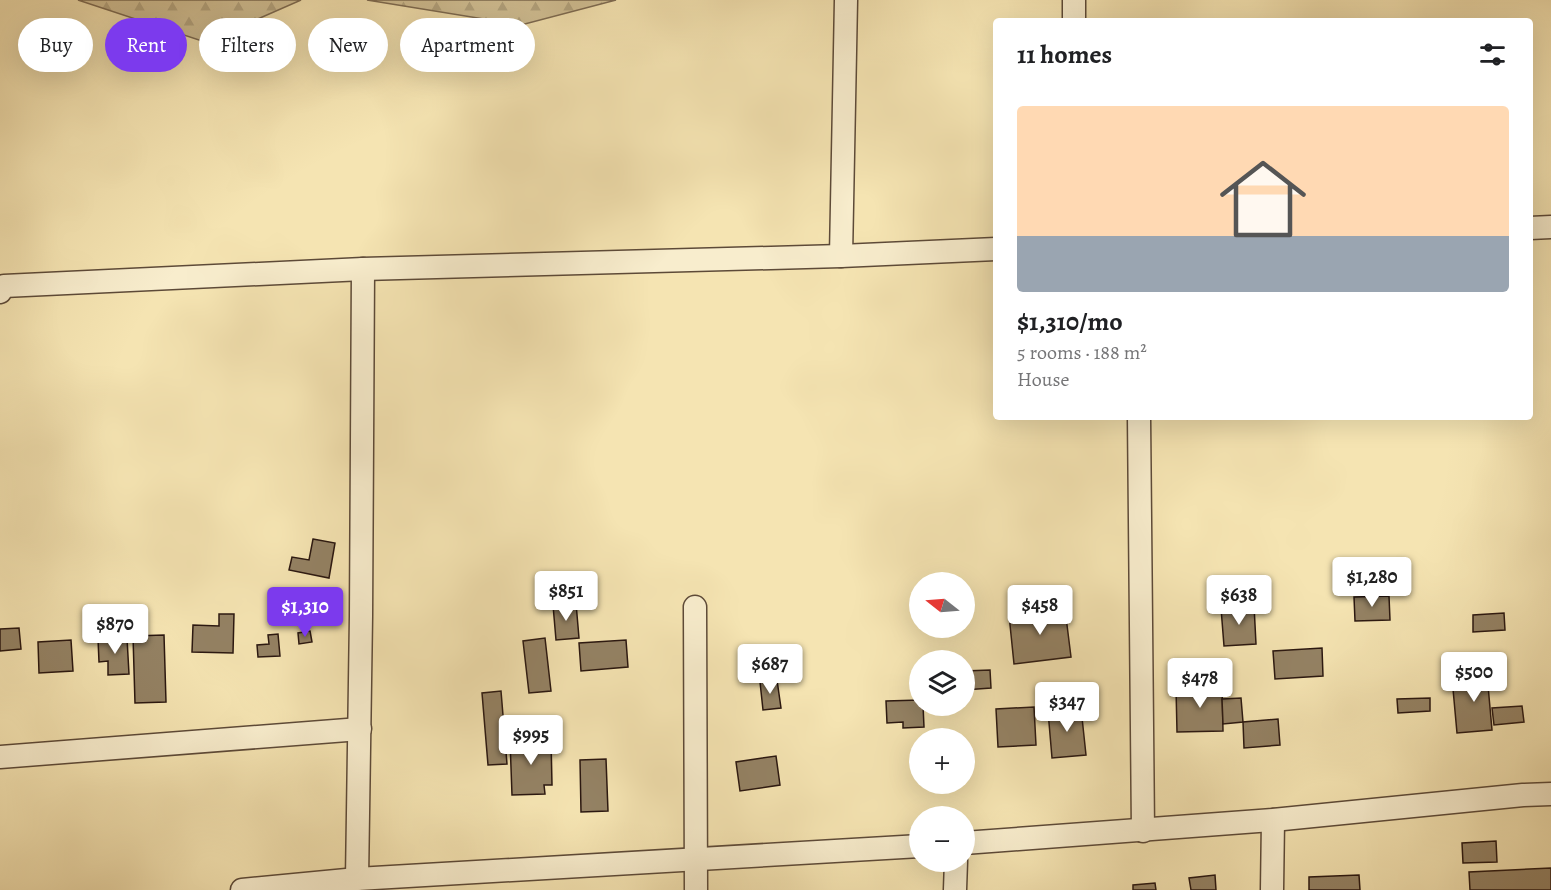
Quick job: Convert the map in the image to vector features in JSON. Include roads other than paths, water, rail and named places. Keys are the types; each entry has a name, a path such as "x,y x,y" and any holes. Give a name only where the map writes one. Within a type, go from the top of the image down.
{"street":[{"path":"841,256 846,0"},
{"path":"1074,0 1074,18"},
{"path":"1533,228 1551,227"},
{"path":"0,292 4,286 363,269 841,256 993,249"},
{"path":"357,879 363,269"},
{"path":"1139,420 1143,831"},
{"path":"695,607 696,890"},
{"path":"0,757 360,729"},
{"path":"975,842 1143,831 1551,794"},
{"path":"1272,890 1273,820"},
{"path":"242,890 289,888 357,879 909,847"},
{"path":"955,890 956,872"}]}
